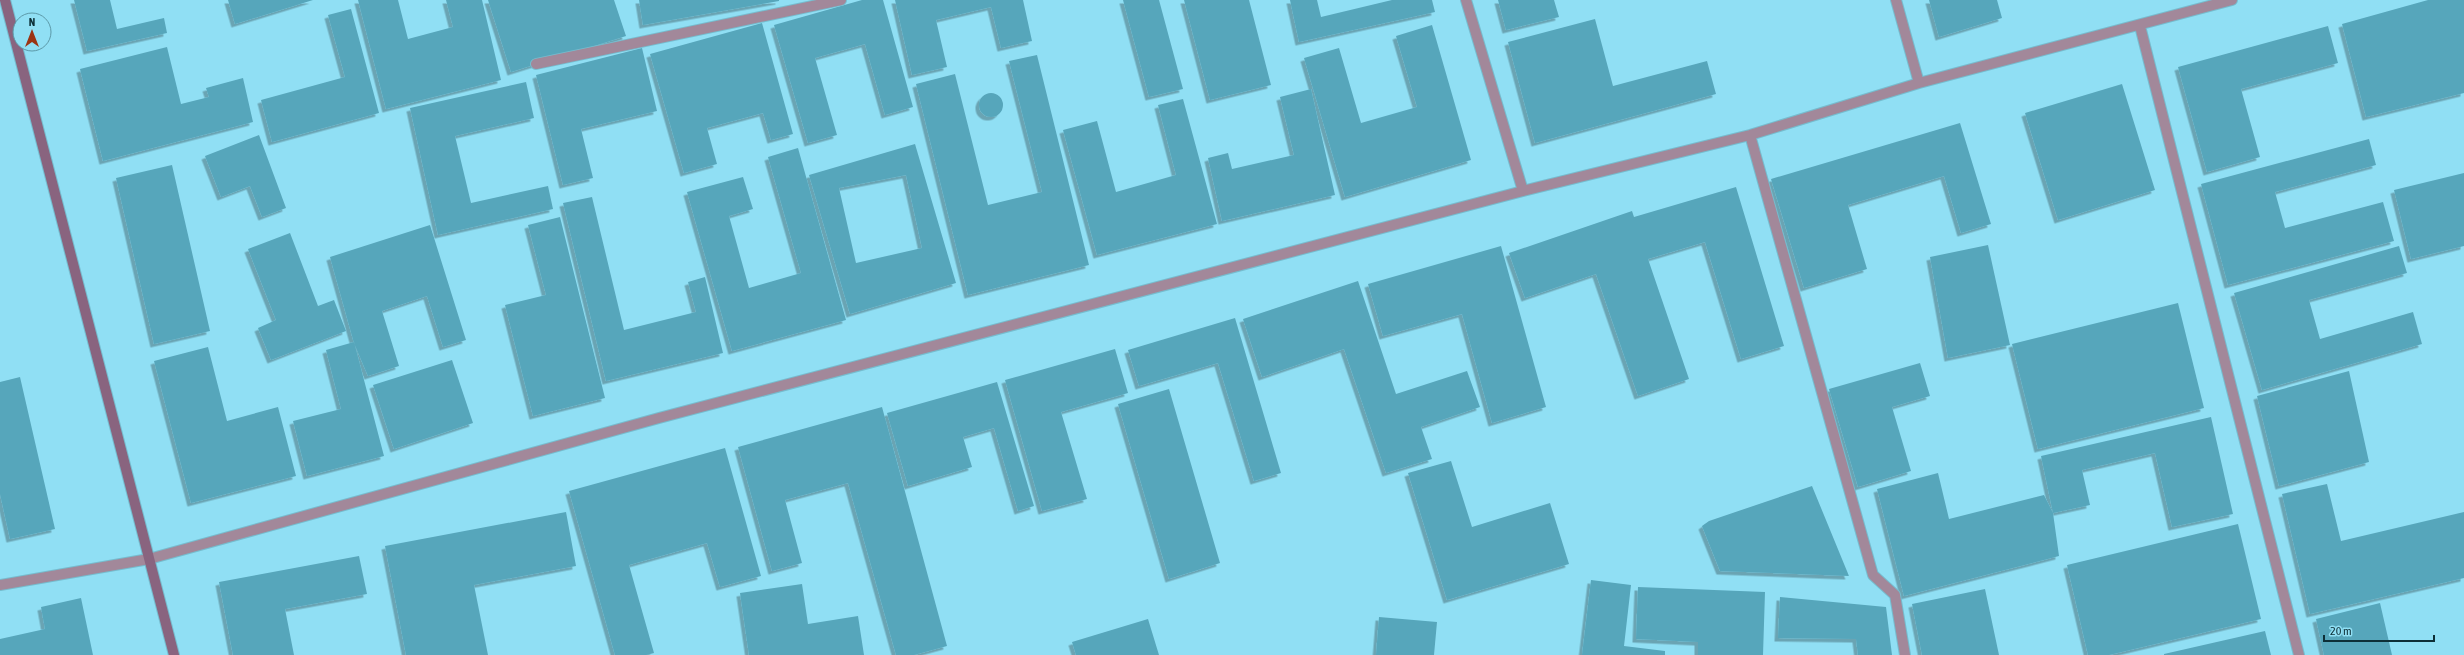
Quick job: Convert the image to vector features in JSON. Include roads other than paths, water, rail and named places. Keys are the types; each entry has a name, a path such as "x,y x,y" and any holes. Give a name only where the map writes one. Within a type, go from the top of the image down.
{"main road":[{"path":"5,0 174,655"}],"street":[{"path":"536,64 841,0"},
{"path":"1466,0 1523,191"},
{"path":"1896,0 1919,83"},
{"path":"0,586 149,558 659,418 1523,191 1750,135 1919,83 2140,26 2232,0"},
{"path":"2140,26 2299,655"},
{"path":"1750,135 1873,575 1894,595 1905,655"}]}
